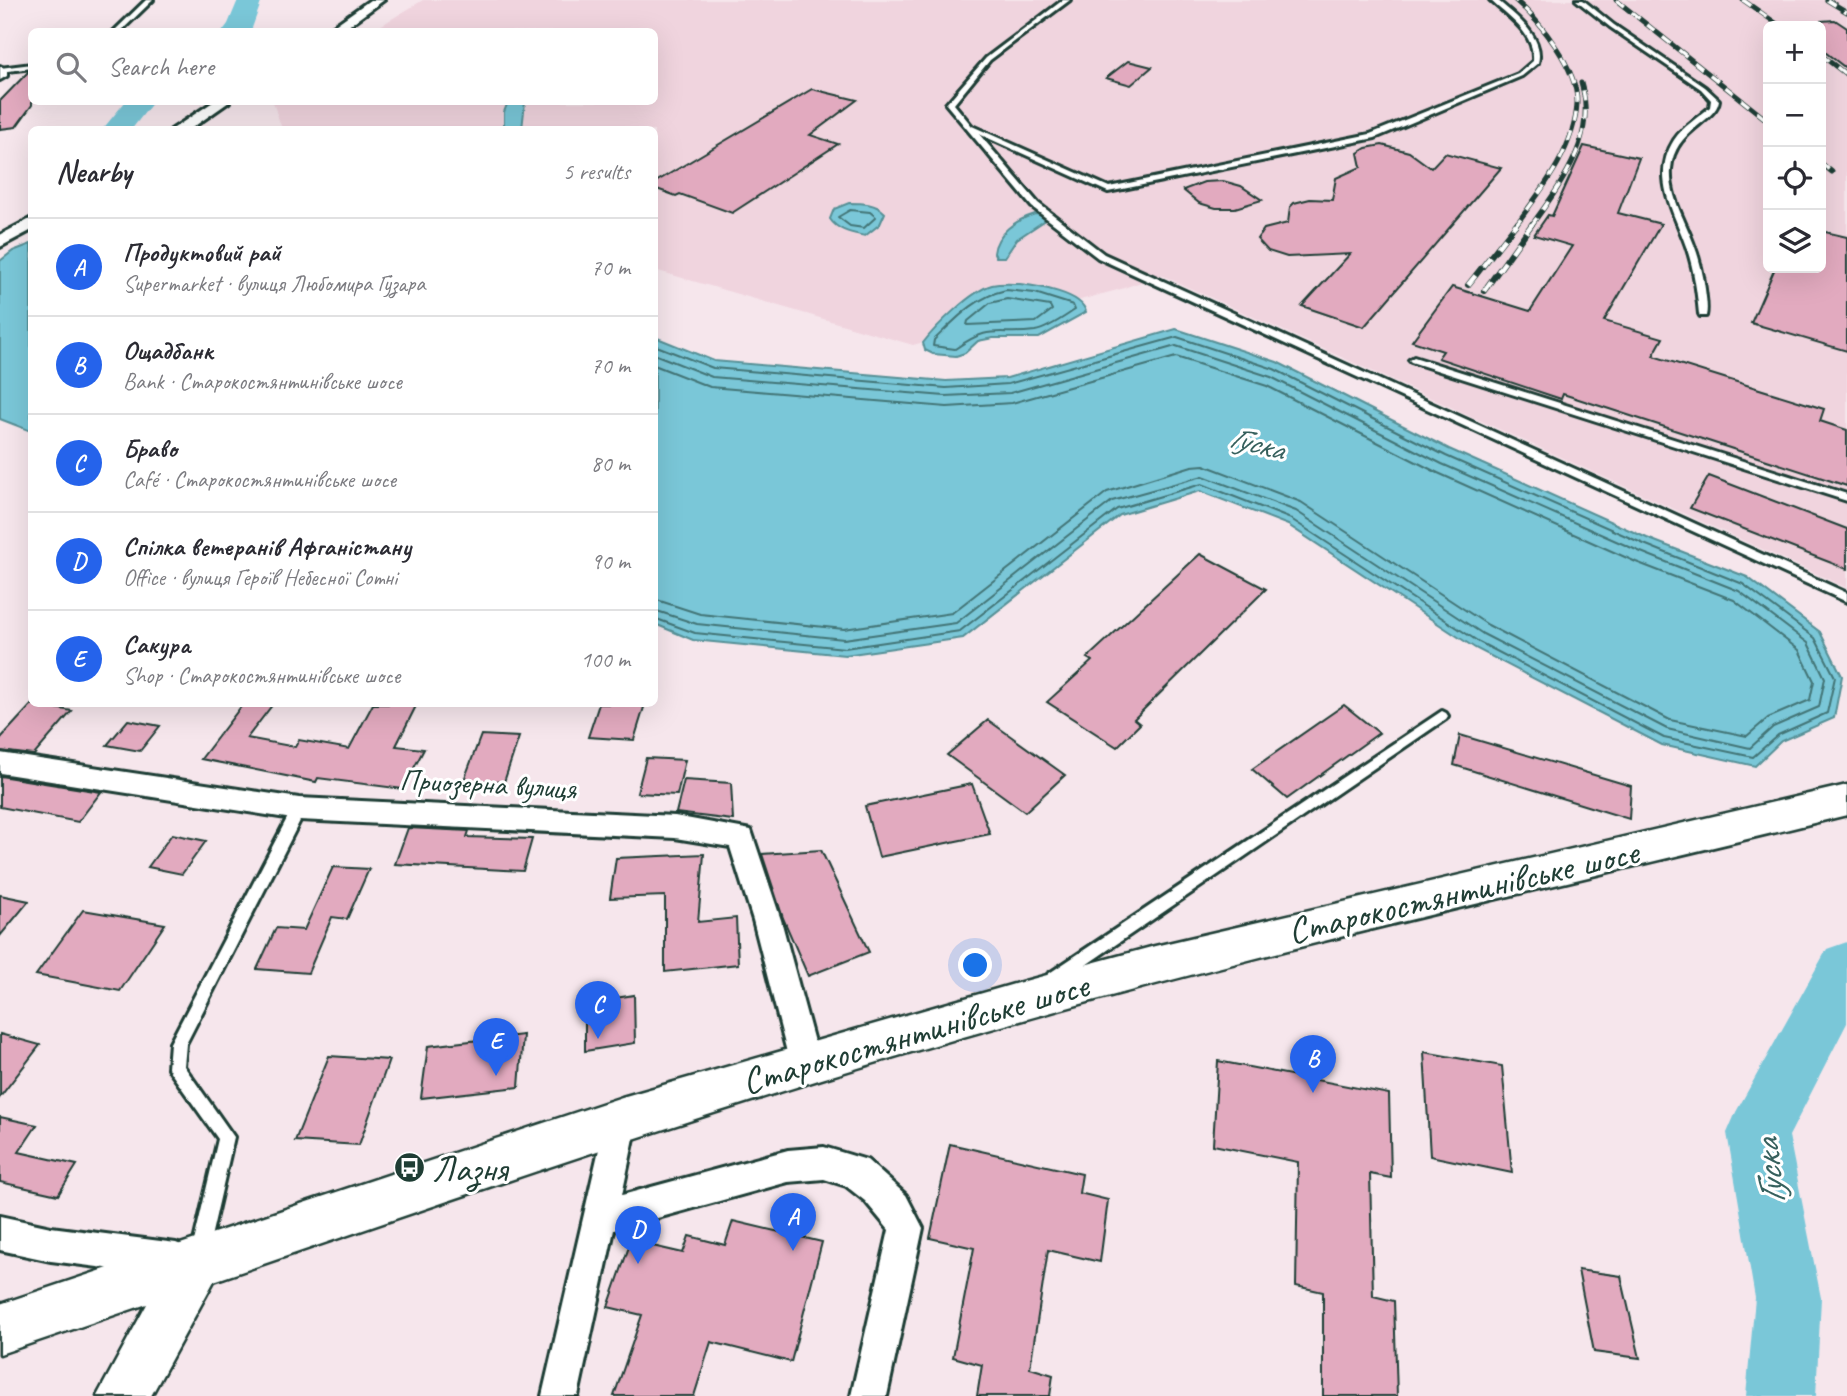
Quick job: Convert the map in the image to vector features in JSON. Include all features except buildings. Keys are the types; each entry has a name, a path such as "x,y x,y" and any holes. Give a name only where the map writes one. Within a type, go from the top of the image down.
{"main road":[{"name":"Старокостянтинівське шосе","path":"0,1329 622,1119 1021,1000 1847,800"},
{"path":"123,1396 197,1263"}],"street":[{"path":"337,28 379,0"},
{"path":"0,70 0,76"},
{"path":"184,126 217,105"},
{"path":"0,242 28,225"},
{"name":"Приозерна вулиця","path":"0,763 299,809 675,827 741,838 767,920 806,1064"},
{"path":"560,1396 622,1119"},
{"path":"600,1217 788,1166 824,1163 855,1172 894,1207 906,1228 869,1396"},
{"path":"0,1233 51,1244 197,1263"}],"lane":[{"path":"120,28 150,0"},
{"path":"1068,0 988,59 950,104 1035,205 1101,256 1847,598"},
{"path":"968,126 1108,190 1372,136 1520,75 1536,62 1536,48 1530,37 1493,0"},
{"path":"1579,0 1612,26 1703,88 1715,100 1714,108 1696,120 1678,139 1665,175 1668,193 1693,257 1703,314"},
{"path":"0,70 28,66"},
{"path":"1413,360 1847,498"},
{"path":"1021,1000 1442,716"},
{"path":"197,1263 226,1137 176,1068 178,1043 299,809"}],"shaded area":[{"path":"423,0 1847,0 1847,588 1161,275 1121,289 913,345 658,271 658,126 281,126 274,105 658,105 658,28 377,28"}],"water":[{"path":"507,105 525,105 522,126 504,126"},
{"path":"849,203 877,207 885,213 880,224 865,236 837,226 830,219 834,209"},
{"path":"1035,214 1046,216 1047,219 1017,239 1005,257 996,257 996,246 1003,233 1014,224"},
{"path":"28,245 28,430 0,419 0,261 13,251"},
{"path":"1020,284 1068,295 1083,305 1086,312 1039,338 993,338 978,341 965,353 956,356 933,354 925,350 923,343 929,336 974,294 992,285"},
{"path":"1176,329 1277,362 1449,449 1647,538 1747,577 1820,632 1842,676 1834,718 1781,741 1755,766 1662,745 1475,648 1288,525 1200,491 1120,515 963,638 845,655 693,640 658,625 658,338 714,361 946,381 1007,378"}],"waterway":[{"name":"Гуска","path":"239,28 250,0"},
{"name":"Гуска","path":"119,126 137,105"},
{"name":"Гуска","path":"1781,1396 1788,1298 1758,1133 1847,967"}],"railway":[{"path":"1515,0 1556,47 1571,76 1577,103 1570,137 1555,169 1515,226"},
{"path":"1616,0 1763,117"},
{"path":"1743,0 1773,21"},
{"path":"1827,0 1847,12"},
{"path":"1826,59 1847,75"},
{"path":"1531,226 1554,194 1581,141 1585,122 1581,83"},
{"path":"1826,167 1832,172"},
{"path":"1468,285 1516,224"},
{"path":"1484,291 1532,224"}],"place":[{"name":"Браво","path":"598,1039"},
{"name":"Сакура","path":"496,1076"},
{"name":"Ощадбанк","path":"1313,1093"},
{"name":"Лазня","path":"409,1168"},
{"name":"Продуктовий рай","path":"793,1251"},
{"name":"Спілка ветеранів Афганістану","path":"638,1264"}]}
